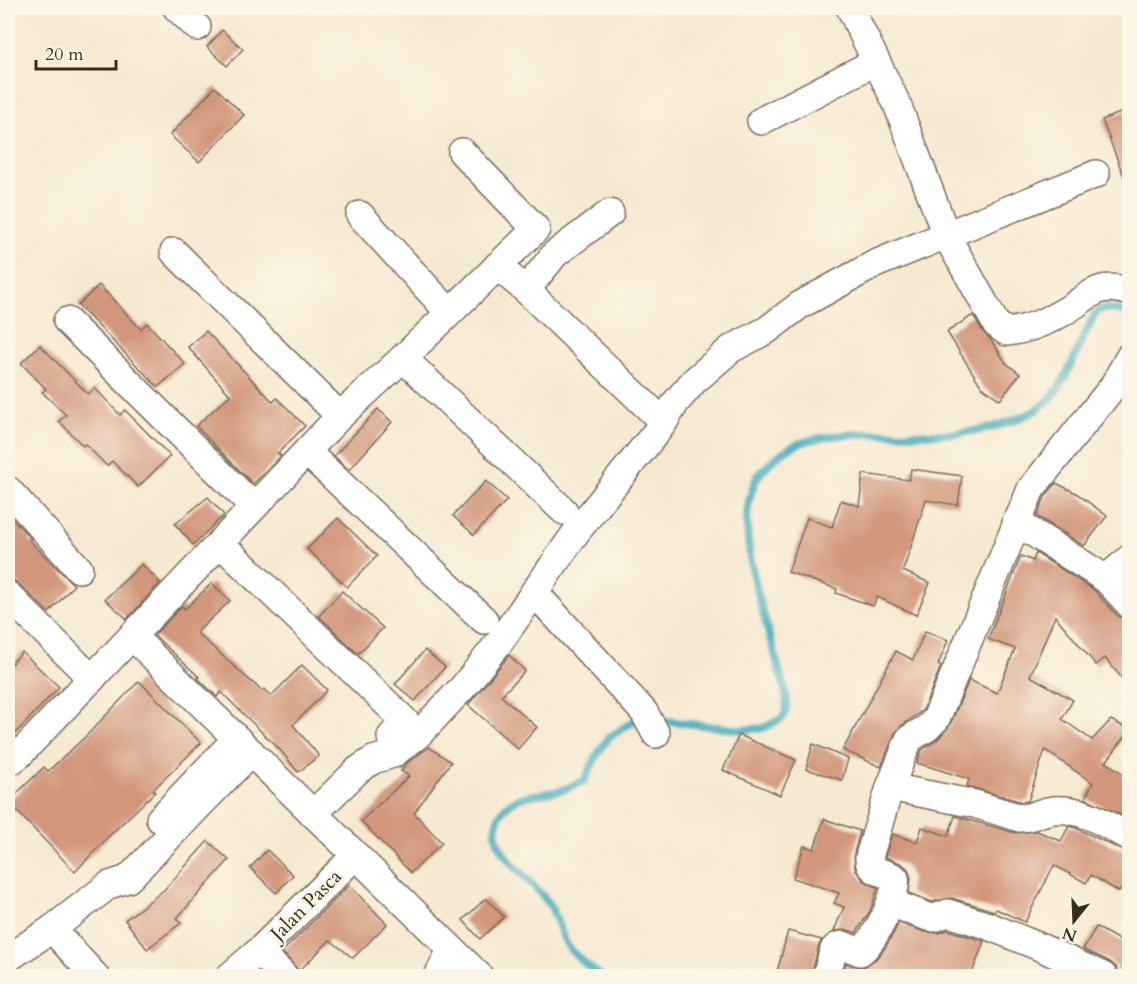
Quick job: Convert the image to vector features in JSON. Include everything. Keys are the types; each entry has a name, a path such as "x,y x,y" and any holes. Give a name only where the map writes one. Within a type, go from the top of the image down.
{"street":[{"path":"177,8 197,27"},
{"path":"850,8 897,104 946,235 996,324 1007,332 1021,331 1065,312 1090,292 1102,289 1120,289 1130,292"},
{"path":"760,121 875,62"},
{"path":"462,152 536,229 555,254"},
{"path":"313,814 358,770 379,758 393,754 417,735 465,685 501,640 577,531 662,425 676,402 694,381 732,349 767,330 800,305 874,264 1096,174"},
{"path":"526,290 555,254 610,213"},
{"path":"360,215 449,312"},
{"path":"8,763 18,756 92,679 340,416 536,229"},
{"path":"174,252 340,416"},
{"path":"498,266 654,413"},
{"path":"68,321 253,506"},
{"path":"826,976 834,949 843,945 860,952 864,950 891,903 897,885 895,878 871,868 868,864 890,787 909,739 927,728 936,719 1031,489 1112,388 1130,356"},
{"path":"403,357 564,511"},
{"path":"306,452 484,620"},
{"path":"8,490 79,569"},
{"path":"1016,522 1106,579 1130,604"},
{"path":"220,543 405,721 391,737"},
{"path":"1106,579 1130,558"},
{"path":"534,592 651,725"},
{"path":"8,595 92,679"},
{"path":"132,636 479,976"},
{"path":"8,958 52,929 109,885 110,875 115,867 243,746"},
{"path":"890,787 975,804 1020,818 1028,818 1048,811 1077,811 1130,837"},
{"name":"Jalan Pasca","path":"230,976 259,951 355,856"},
{"path":"891,903 928,917 934,918 948,913 986,925 1103,976"},
{"path":"52,929 95,976"},
{"path":"438,976 451,950"},
{"path":"259,951 284,976"}],"building":[{"path":"222,30 243,49 227,66 207,47"},
{"path":"215,87 244,115 199,162 170,135"},
{"path":"1125,111 1130,123 1130,187 1128,187 1102,120"},
{"path":"99,285 141,329 147,323 185,364 158,387 78,305"},
{"path":"973,315 1006,363 1020,374 1000,400 981,386 947,332"},
{"path":"206,331 273,402 277,398 305,426 278,453 281,456 253,484 196,426 230,395 188,347"},
{"path":"40,345 88,394 95,388 120,415 125,410 170,456 138,487 112,461 107,466 85,444 83,446 59,421 66,415 42,392 46,389 21,363"},
{"path":"378,409 392,422 349,470 334,456"},
{"path":"911,469 962,476 958,505 926,500 903,571 930,583 916,615 877,597 873,606 836,593 837,589 788,572 807,518 832,527 841,500 859,506 863,474 909,480"},
{"path":"486,481 507,500 474,535 453,516"},
{"path":"1056,483 1076,493 1107,516 1084,546 1037,516 1045,497"},
{"path":"208,497 224,515 193,545 175,524"},
{"path":"8,514 31,539 29,540 74,585 49,613 8,576"},
{"path":"338,518 377,556 347,587 307,549"},
{"path":"1036,553 1094,590 1118,616 1130,620 1130,688 1105,658 1096,665 1055,616 1030,676 1073,700 1062,719 1092,740 1111,720 1130,730 1106,762 1130,779 1130,811 1125,817 1085,798 1093,783 1045,750 1028,801 1022,802 967,786 969,779 917,763 922,750 938,739 950,725 969,680 997,693 1015,649 988,639 1021,556 1033,561"},
{"path":"142,564 160,583 127,619 105,599"},
{"path":"212,583 230,601 198,631 198,634 262,691 264,689 271,696 302,665 327,690 293,725 319,756 298,772 281,751 221,692 217,697 154,635 182,606 185,609"},
{"path":"342,591 383,628 358,654 319,616"},
{"path":"925,631 948,640 938,665 941,666 923,710 895,733 881,767 843,750 896,651 913,660"},
{"path":"425,650 445,667 415,701 395,684"},
{"path":"22,652 59,687 8,741 8,667"},
{"path":"509,655 525,671 501,696 537,727 518,749 468,705"},
{"path":"139,681 201,743 75,872 8,802 44,767 48,771 85,737"},
{"path":"739,735 796,760 780,795 723,770"},
{"path":"813,744 848,759 842,780 806,769"},
{"path":"429,747 451,762 414,813 442,843 411,873 361,821 409,776 401,771 407,763"},
{"path":"955,816 1016,833 1037,831 1061,841 1069,826 1076,828 1130,854 1130,875 1119,892 1091,875 1086,883 1054,865 1025,922 996,909 994,911 952,898 932,902 909,893 911,878 908,869 885,857 892,834 917,842 922,827 948,836"},
{"path":"824,819 860,831 854,853 855,868 863,880 878,888 870,911 856,933 848,930 834,931 844,907 834,903 839,893 793,878 804,846 814,849"},
{"path":"208,841 229,860 177,918 181,923 147,949 125,920 164,890"},
{"path":"267,850 293,875 276,893 250,868"},
{"path":"349,885 387,924 353,958 330,940 299,971 282,952"},
{"path":"486,898 504,917 480,939 463,920"},
{"path":"899,923 925,932 939,933 948,930 984,941 971,976 842,976 846,963 862,968 876,959"},
{"path":"1096,927 1130,946 1130,976 1118,976 1116,967 1110,962 1083,949"},
{"path":"788,931 822,940 811,976 776,976"}],"waterway":[{"path":"601,976 570,949 543,895 505,855 496,836 497,822 503,810 515,800 562,790 584,781 608,738 634,721 659,720 742,730 763,728 783,718 787,704 786,692 750,558 747,515 750,497 758,476 789,448 820,438 859,434 968,432 995,427 1029,414 1041,407 1059,387 1097,312 1109,309 1130,313"}]}
